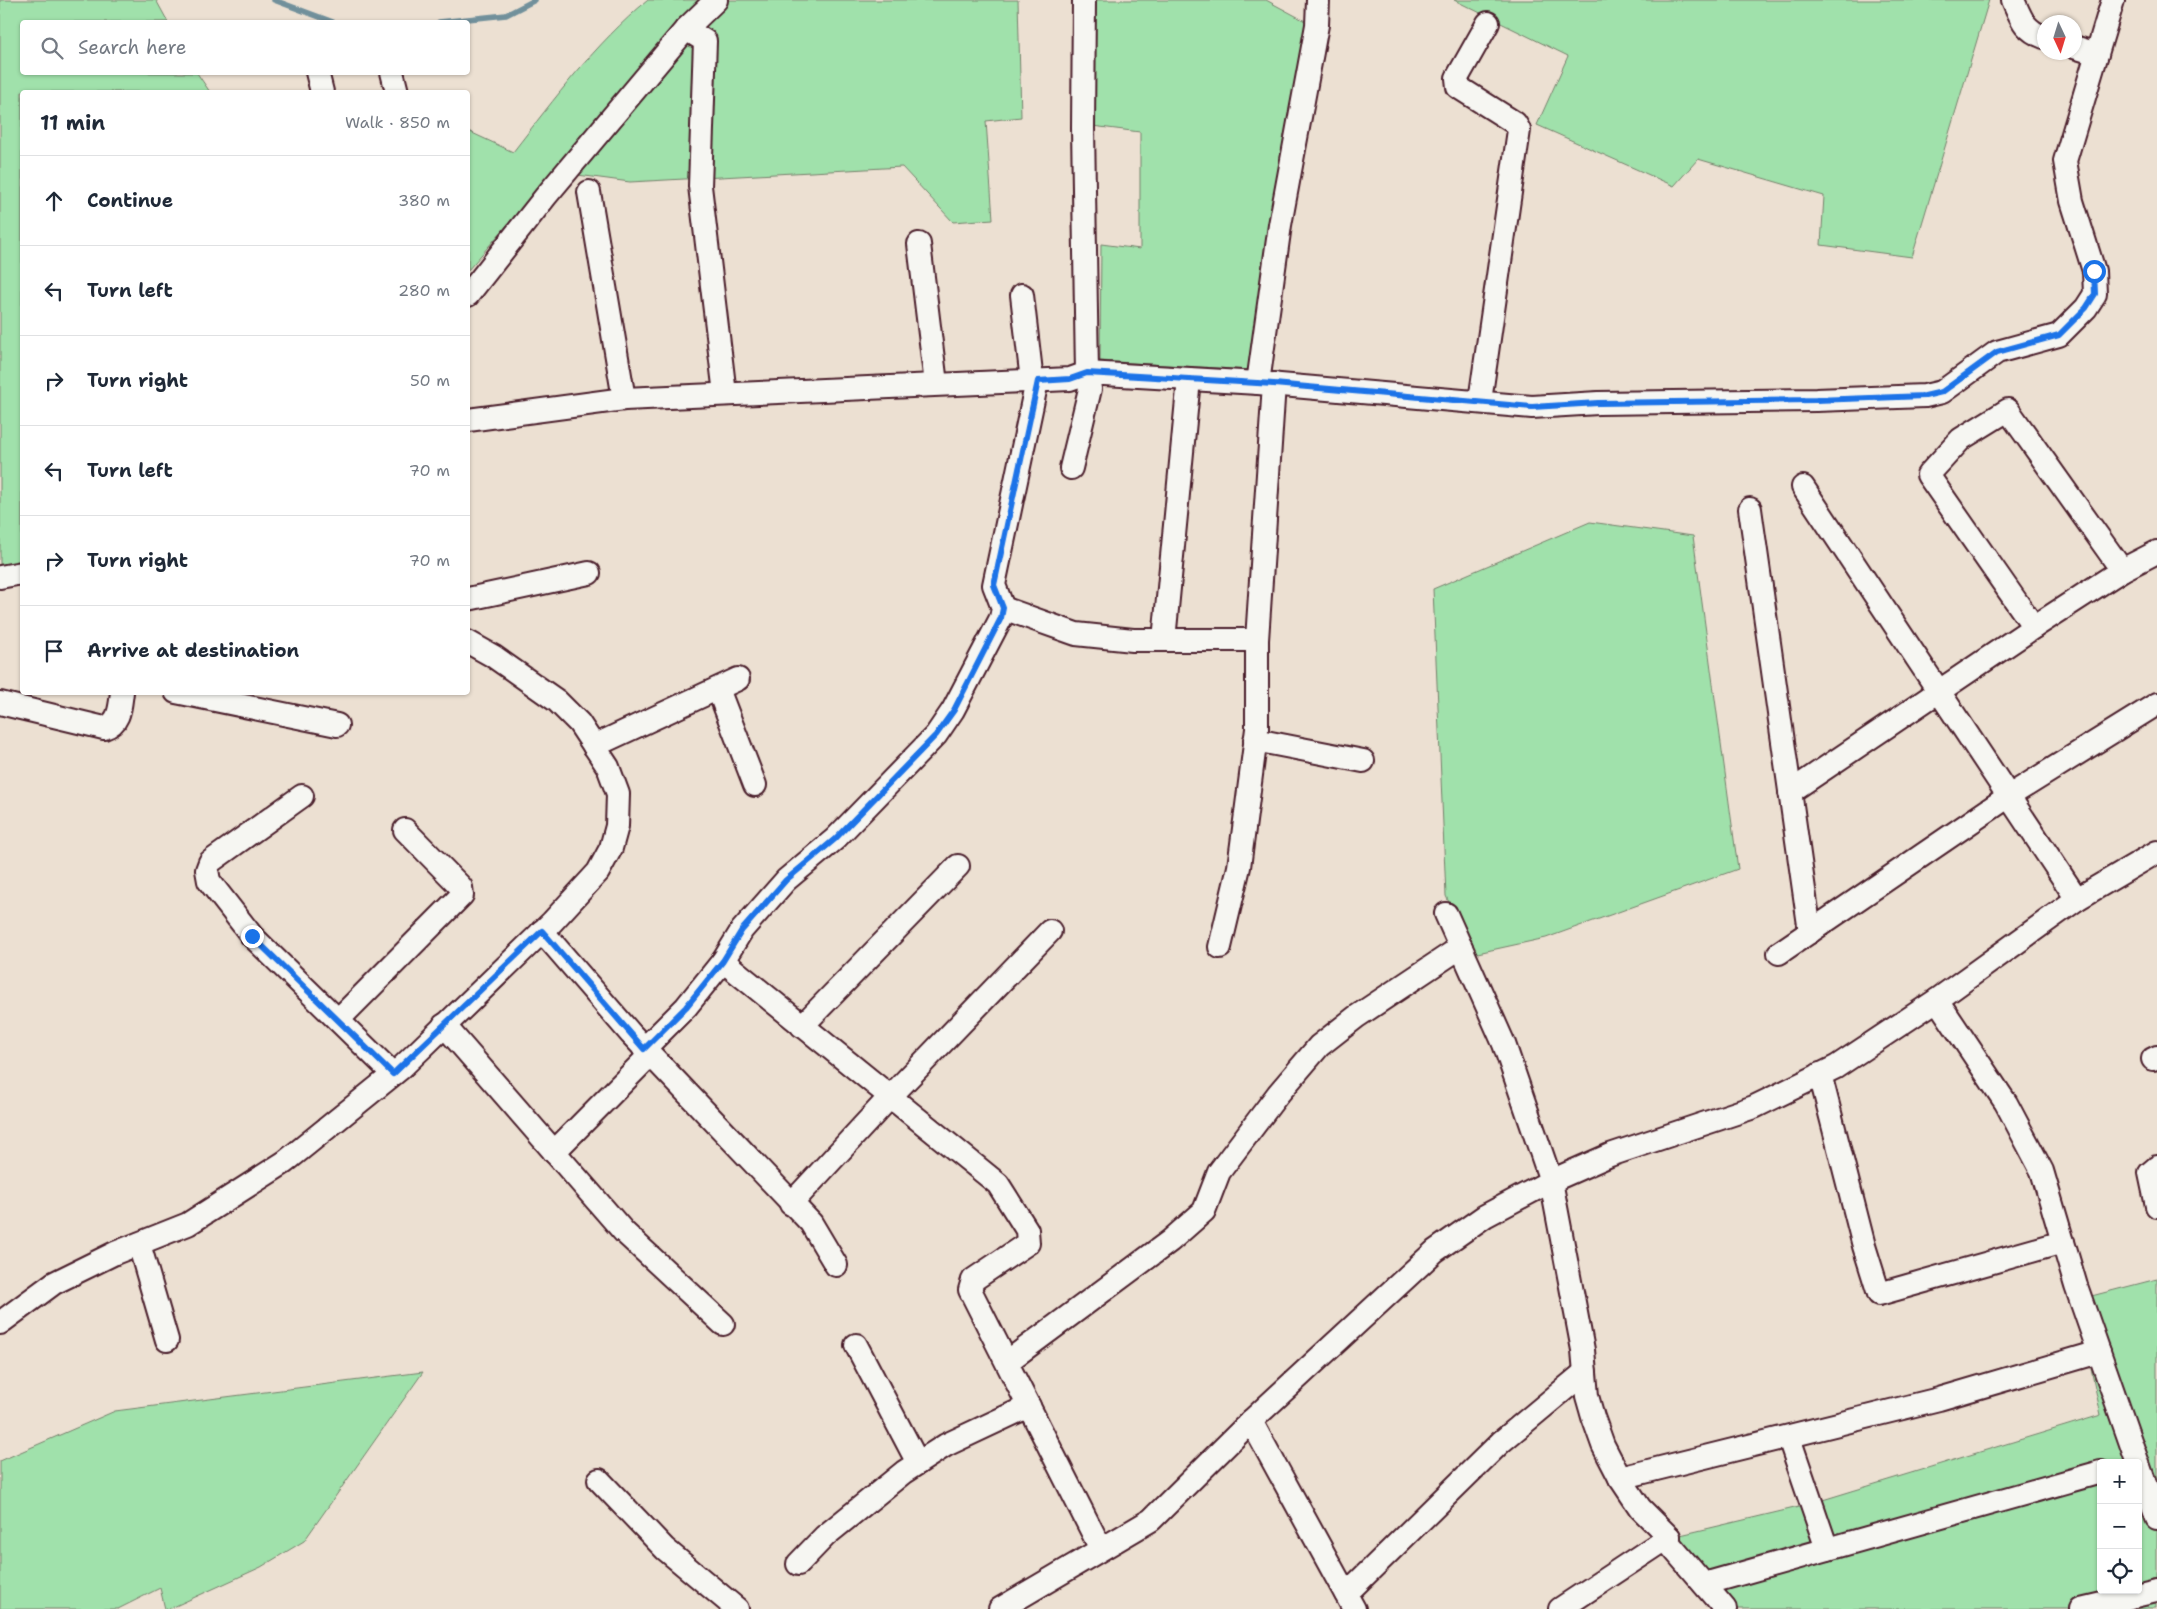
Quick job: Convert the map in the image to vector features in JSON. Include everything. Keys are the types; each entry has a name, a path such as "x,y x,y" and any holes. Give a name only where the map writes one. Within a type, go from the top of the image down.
{"street":[{"path":"470,292 546,196 686,29 716,0"},
{"path":"1071,468 1090,389 1087,373 1083,128 1084,0"},
{"path":"1220,947 1239,867 1255,740 1266,384 1280,225 1317,25 1318,0"},
{"path":"2013,0 2022,20 2032,32 2037,34"},
{"path":"470,420 624,399 1035,381 1070,379 1087,373 1266,384 1532,407 1598,403 1816,400 1925,396 1942,392 1997,352 2059,335 2086,308 2095,294 2094,271 2072,201 2065,161 2113,0"},
{"path":"1480,401 1519,130 1515,123 1458,87 1457,78 1488,23"},
{"path":"686,29 705,41 700,186 725,394"},
{"path":"2082,49 2097,54"},
{"path":"318,75 322,90"},
{"path":"393,75 396,90"},
{"path":"589,192 624,399"},
{"path":"919,244 936,384"},
{"path":"554,1152 686,1007 723,961 742,930 786,880 835,839 936,735 954,710 1001,618 1003,608 994,585 1035,381 1022,295"},
{"path":"1164,640 1189,379"},
{"path":"2034,627 1928,474 1961,439 2008,410 2122,570"},
{"path":"1803,487 1940,690 2077,899"},
{"path":"1750,510 1810,932"},
{"path":"1790,792 2034,627 2122,570 2157,552"},
{"path":"0,577 20,573"},
{"path":"470,599 589,573"},
{"path":"1003,608 1076,634 1133,640 1257,640"},
{"path":"0,1323 54,1283 138,1244 188,1224 285,1162 393,1074 542,931 598,872 611,848 615,833 618,794 608,767 579,723 557,701 493,656 470,643"},
{"path":"594,746 738,679"},
{"path":"718,689 755,785"},
{"path":"0,703 104,728 112,726 119,715 122,695"},
{"path":"191,695 337,725"},
{"path":"1779,954 2009,796 2157,704"},
{"path":"1255,740 1363,761"},
{"path":"302,796 210,862 207,870 209,881 252,936 393,1074"},
{"path":"338,1020 462,895 461,887 405,830"},
{"path":"1000,1609 1150,1520 1252,1421 1435,1251 1485,1216 1551,1180 1610,1155 1754,1106 1836,1067 1937,1000 2077,899 2157,852"},
{"path":"802,1026 958,866"},
{"path":"1446,914 1504,1044 1551,1180 1583,1350 1587,1396 1603,1445 1620,1478 1640,1508 1669,1537"},
{"path":"542,931 647,1052 811,1223 836,1265"},
{"path":"791,1204 889,1098 1050,931"},
{"path":"1007,1362 1170,1241 1204,1211 1219,1172 1278,1094 1319,1046 1356,1017 1461,947"},
{"path":"723,961 889,1098 998,1184 1027,1230 1028,1243 973,1280 970,1290 1101,1549"},
{"path":"1937,1000 2006,1103 2042,1171 2063,1242 2136,1459"},
{"path":"444,1025 624,1232 723,1324"},
{"path":"1820,1074 1864,1246 1880,1294 2063,1242"},
{"path":"2157,1167 2150,1172 2157,1206"},
{"path":"138,1244 167,1340"},
{"path":"856,1345 918,1463"},
{"path":"1620,1478 1789,1438 1939,1399 2099,1352"},
{"path":"1252,1421 1350,1602 1501,1442 1584,1372"},
{"path":"798,1564 825,1536 918,1463 946,1445 1029,1406"},
{"path":"1789,1438 1827,1549"},
{"path":"1704,1584 2097,1473"},
{"path":"2142,1476 2157,1518"},
{"path":"598,1480 665,1549 737,1609"},
{"path":"1669,1537 1666,1540 1725,1609"},
{"path":"1561,1609 1669,1537"},
{"path":"2080,1609 2157,1591"}],"green space":[{"path":"0,0 156,0 167,20 20,20 20,75 198,75 209,90 20,90 20,567 0,570"},
{"path":"648,0 1018,0 1021,117 986,121 993,219 953,222 902,167 630,182 570,174 536,192 470,268 470,132 513,152 593,53"},
{"path":"1094,0 1266,0 1307,22 1250,370 1100,361 1101,244 1140,249 1140,132 1092,126"},
{"path":"1454,0 1989,0 1912,257 1821,245 1824,196 1698,159 1674,186 1537,125 1568,56"},
{"path":"1590,522 1693,536 1738,869 1546,938 1473,954 1446,896 1433,589"},
{"path":"2157,1279 2157,1609 1733,1609 1672,1537 1803,1506 2101,1415 2076,1300"},
{"path":"423,1372 304,1541 261,1567 169,1609 165,1609 160,1588 118,1609 0,1609 0,1461 115,1411"}],"waterway":[{"path":"274,0 328,20"},
{"path":"458,20 506,15 535,0"}],"route":[{"path":"252,936 393,1074 542,931 644,1049 686,1007 723,961 742,930 786,880 835,839 936,735 954,710 1001,618 1003,608 994,585 1025,433 1038,381 1070,379 1087,373 1274,384 1532,407 1598,403 1816,400 1925,396 1942,392 1997,352 2059,335 2086,308 2095,294 2094,271"}]}
